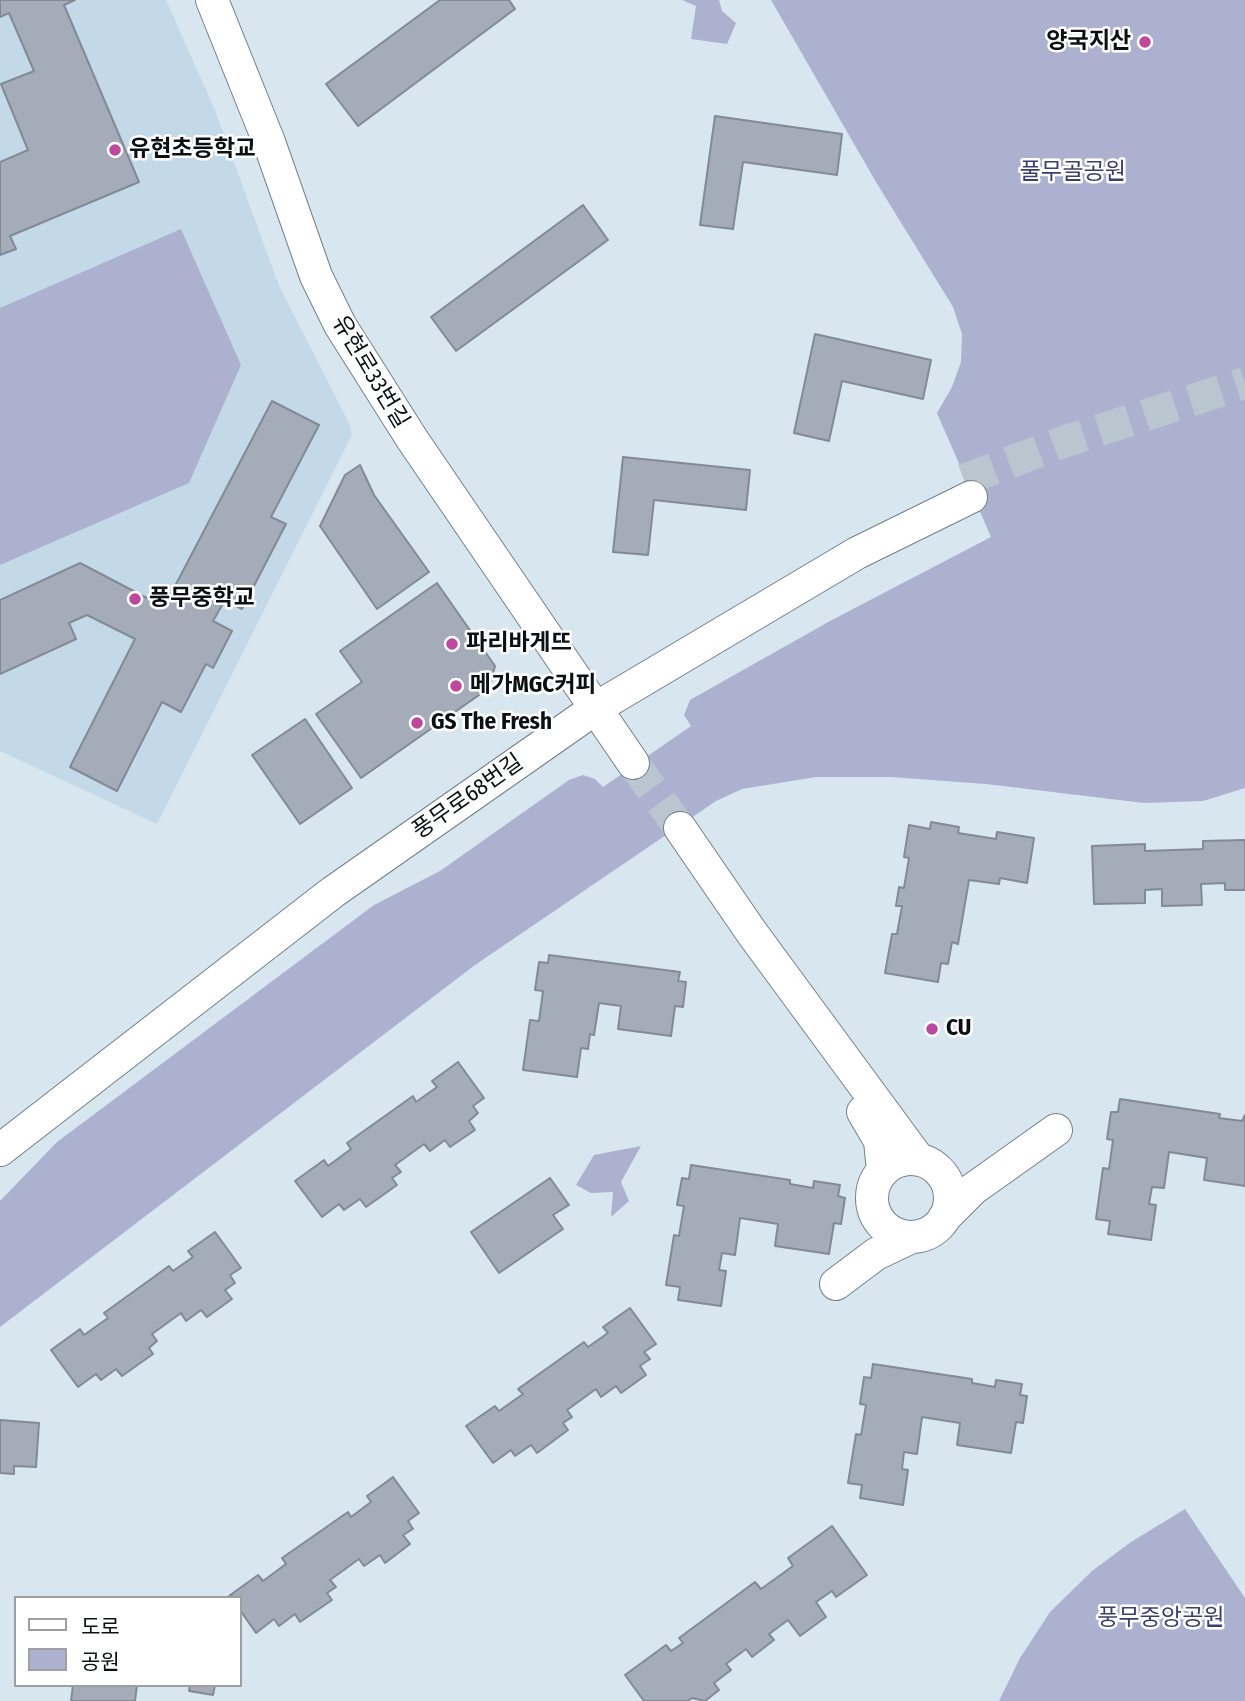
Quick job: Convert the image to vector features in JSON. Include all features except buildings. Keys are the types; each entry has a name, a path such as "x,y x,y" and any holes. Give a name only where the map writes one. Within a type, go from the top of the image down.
{"street":[{"name":"유현로33번길","path":"212,0 269,142 316,276 340,325 412,439 591,701 628,768"},
{"name":"풍무로68번길","path":"0,1131 348,859 591,701 968,489"},
{"name":"풍무로68번길","path":"0,1150 333,892 591,701"},
{"path":"883,1171 876,1131 674,832 950,1195 944,1218"},
{"path":"836,1284 876,1254 912,1237 925,1235 973,1189 1056,1130"},
{"path":"876,1254 879,1243 878,1219 872,1195 883,1171 893,1163 929,1166 973,1189"},
{"path":"878,1219 899,1235 912,1237"}],"shaded area":[{"name":"풍무중학교","path":"0,0 166,0 215,110 279,286 349,423 352,435 157,824 0,751"}],"green space":[{"path":"682,0 719,0 722,11 736,23 727,44 691,39 696,6"},
{"name":"풀무골공원","path":"771,0 1245,0 1245,788 1203,801 1144,803 986,784 890,777 816,777 742,789 716,801 475,965 0,1327 0,1201 57,1142 374,905 440,871 569,780 583,775 595,779 603,787 691,726 684,715 690,700 830,621 991,537 937,413 952,387 961,362 962,334 953,307 876,182"},
{"path":"181,229 241,365 189,483 0,565 0,308"},
{"path":"641,1146 621,1182 629,1201 611,1217 613,1192 591,1193 576,1185 594,1155"},
{"name":"풍무중앙공원","path":"1185,1509 1245,1598 1245,1701 999,1701 1020,1658 1050,1612 1092,1571 1131,1542"}],"tunnel":[{"path":"964,480 1063,442 1245,383"},
{"path":"633,763 680,828"}],"place":[{"name":"양국지산","path":"1145,42"},
{"name":"유현초등학교","path":"115,150"},
{"name":"풍무중학교","path":"135,599"},
{"name":"파리바게뜨","path":"452,644"},
{"name":"메가MGC커피","path":"456,686"},
{"name":"GS The Fresh","path":"417,723"},
{"name":"CU","path":"932,1029"}]}
